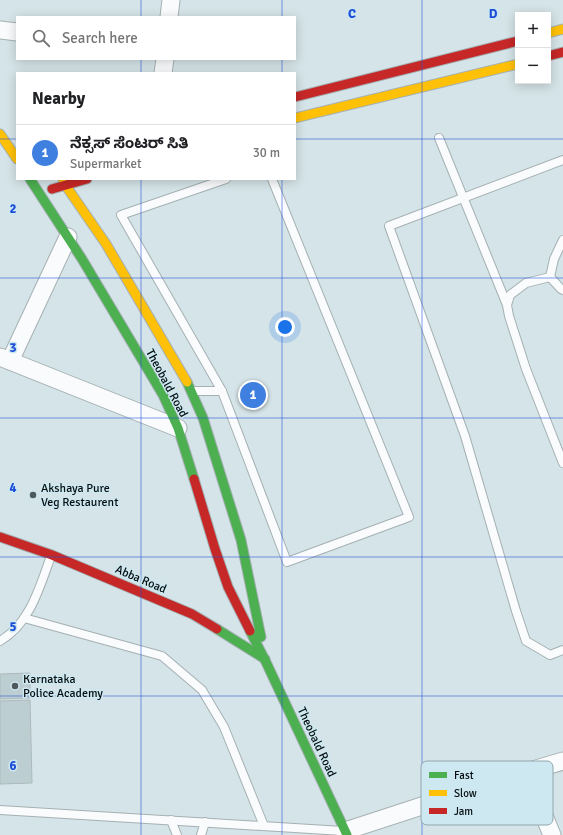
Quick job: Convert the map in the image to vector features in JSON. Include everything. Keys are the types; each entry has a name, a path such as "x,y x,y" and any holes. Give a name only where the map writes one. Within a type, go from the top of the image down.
{"main road":[{"path":"551,32 563,29"},
{"path":"296,98 515,42"},
{"path":"551,55 563,52"},
{"path":"296,118 515,65"},
{"path":"0,134 15,164"},
{"name":"Theobald Road","path":"31,180 82,259 163,395 178,428 228,587 265,660 346,833"},
{"path":"39,193 64,182 79,180"},
{"name":"Theobald Road","path":"64,182 106,244 192,391 203,418 241,540 265,660"},
{"name":"Abba Road","path":"0,537 52,555 192,614 265,660"}],"street":[{"path":"169,16 171,0"},
{"path":"0,30 16,32"},
{"path":"163,72 165,60"},
{"path":"68,237 5,360 178,428"},
{"path":"553,764 563,761"},
{"path":"346,833 421,808"},
{"path":"548,825 552,835"}],"lane":[{"path":"439,138 507,305 509,316 526,369 563,463"},
{"path":"563,160 389,226 465,436 526,641 550,655 563,650"},
{"path":"223,180 121,215 222,391 287,562 409,517 272,180"},
{"path":"550,277 554,259 563,240"},
{"path":"507,305 510,295 526,283 550,277"},
{"path":"550,277 563,290"},
{"path":"192,391 222,391"},
{"path":"0,641 14,631 24,618 33,602 52,555"},
{"path":"24,618 162,656 202,690 224,727 264,826"},
{"path":"0,810 205,822 346,833"},
{"path":"171,820 177,835"},
{"path":"201,835 205,822"}],"building":[{"name":"Karnataka Police Academy","path":"30,673 30,698 0,699 0,674"},
{"path":"30,700 32,783 0,784 0,701"}],"traffic: fast":[{"path":"31,180 82,259 163,395 178,428 194,479"},
{"path":"187,382 203,418 241,540 261,637"},
{"path":"217,629 265,659"},
{"path":"250,631 347,835"}],"traffic: slow":[{"path":"551,32 563,29"},
{"path":"296,118 515,65"},
{"path":"0,134 16,158"},
{"path":"63,180 106,244 187,382"}],"traffic: jam":[{"path":"296,97 515,42"},
{"path":"551,55 563,52"},
{"path":"52,189 84,180"},
{"path":"194,479 228,587 250,631"},
{"path":"0,537 52,555 192,614 217,629"}],"place":[{"name":"ನೆಕ್ಸಸ್ ಸೆಂಟರ್ ಸಿತಿ","path":"253,395"},
{"name":"Akshaya Pure Veg Restaurent","path":"33,495"},
{"name":"Karnataka Police Academy","path":"15,686"}]}
